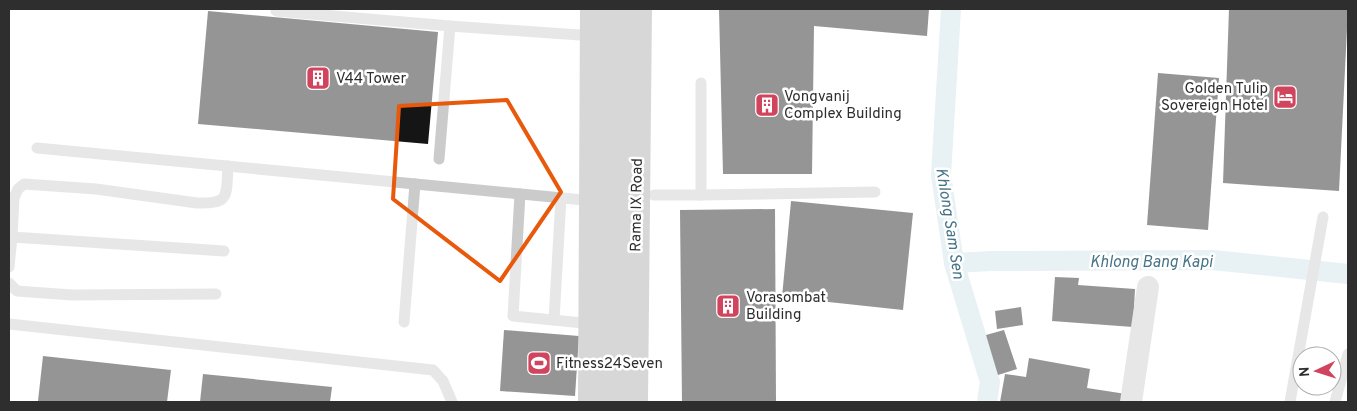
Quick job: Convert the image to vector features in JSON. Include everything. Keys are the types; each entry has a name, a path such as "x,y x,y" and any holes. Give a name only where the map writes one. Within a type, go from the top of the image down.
{"main road":[{"path":"592,402 594,9"},
{"name":"Rama IX Road","path":"612,402 616,9"},
{"name":"Rama IX Road","path":"634,402 638,9"},
{"name":"Rama IX Road","path":"653,402 656,9"}],"street":[{"path":"1131,402 1148,287"}],"lane":[{"path":"276,11 594,36"},
{"path":"439,159 450,26"},
{"path":"701,83 701,195"},
{"path":"37,148 594,201"},
{"path":"9,267 14,198 18,189 24,184 96,189 197,203 212,203 221,200 226,194 228,166"},
{"path":"404,322 415,184"},
{"path":"654,196 875,192"},
{"path":"520,194 513,316 593,324"},
{"path":"554,320 561,198"},
{"path":"1290,402 1320,244 1323,217"},
{"path":"12,237 224,251"},
{"path":"9,283 17,291 72,295 216,294"},
{"path":"9,324 433,370 443,381 452,402"},
{"path":"1335,402 1348,354"}],"highlighted area":[{"path":"507,100 561,192 500,281 393,199 399,106"}],"building":[{"name":"Vongvanij Complex Building","path":"719,9 929,9 927,36 814,26 812,174 723,174"},
{"name":"Golden Tulip Sovereign Hotel","path":"1229,9 1348,9 1339,191 1223,183"},
{"name":"V44 Tower","path":"208,11 438,32 428,144 198,124"},
{"path":"1158,73 1219,78 1208,230 1147,225"},
{"path":"791,201 913,213 903,310 782,297"},
{"name":"Vorasombat Building","path":"775,209 776,402 682,402 680,210"},
{"path":"1055,277 1079,278 1078,285 1135,289 1133,327 1052,321"},
{"path":"1021,307 1023,325 997,329 995,311"},
{"name":"Fitness24Seven","path":"504,330 579,336 575,396 500,391"},
{"path":"1004,330 1017,369 998,375 986,335"},
{"path":"43,356 171,370 167,402 38,401"},
{"path":"1029,358 1090,369 1087,388 1126,394 1125,402 1000,402 1005,374 1026,377"},
{"path":"203,374 332,387 330,402 200,402"}],"waterway":[{"name":"Khlong Sam Sen","path":"951,9 941,175 954,263 990,382 987,402"},
{"name":"Khlong Bang Kapi","path":"954,263 991,261 1213,260 1348,274"}],"place":[{"name":"V44 Tower","path":"318,78"},
{"name":"Golden Tulip Sovereign Hotel","path":"1285,97"},
{"name":"Vongvanij Complex Building","path":"767,105"},
{"name":"Vorasombat Building","path":"728,306"},
{"name":"Fitness24Seven","path":"539,363"}]}
